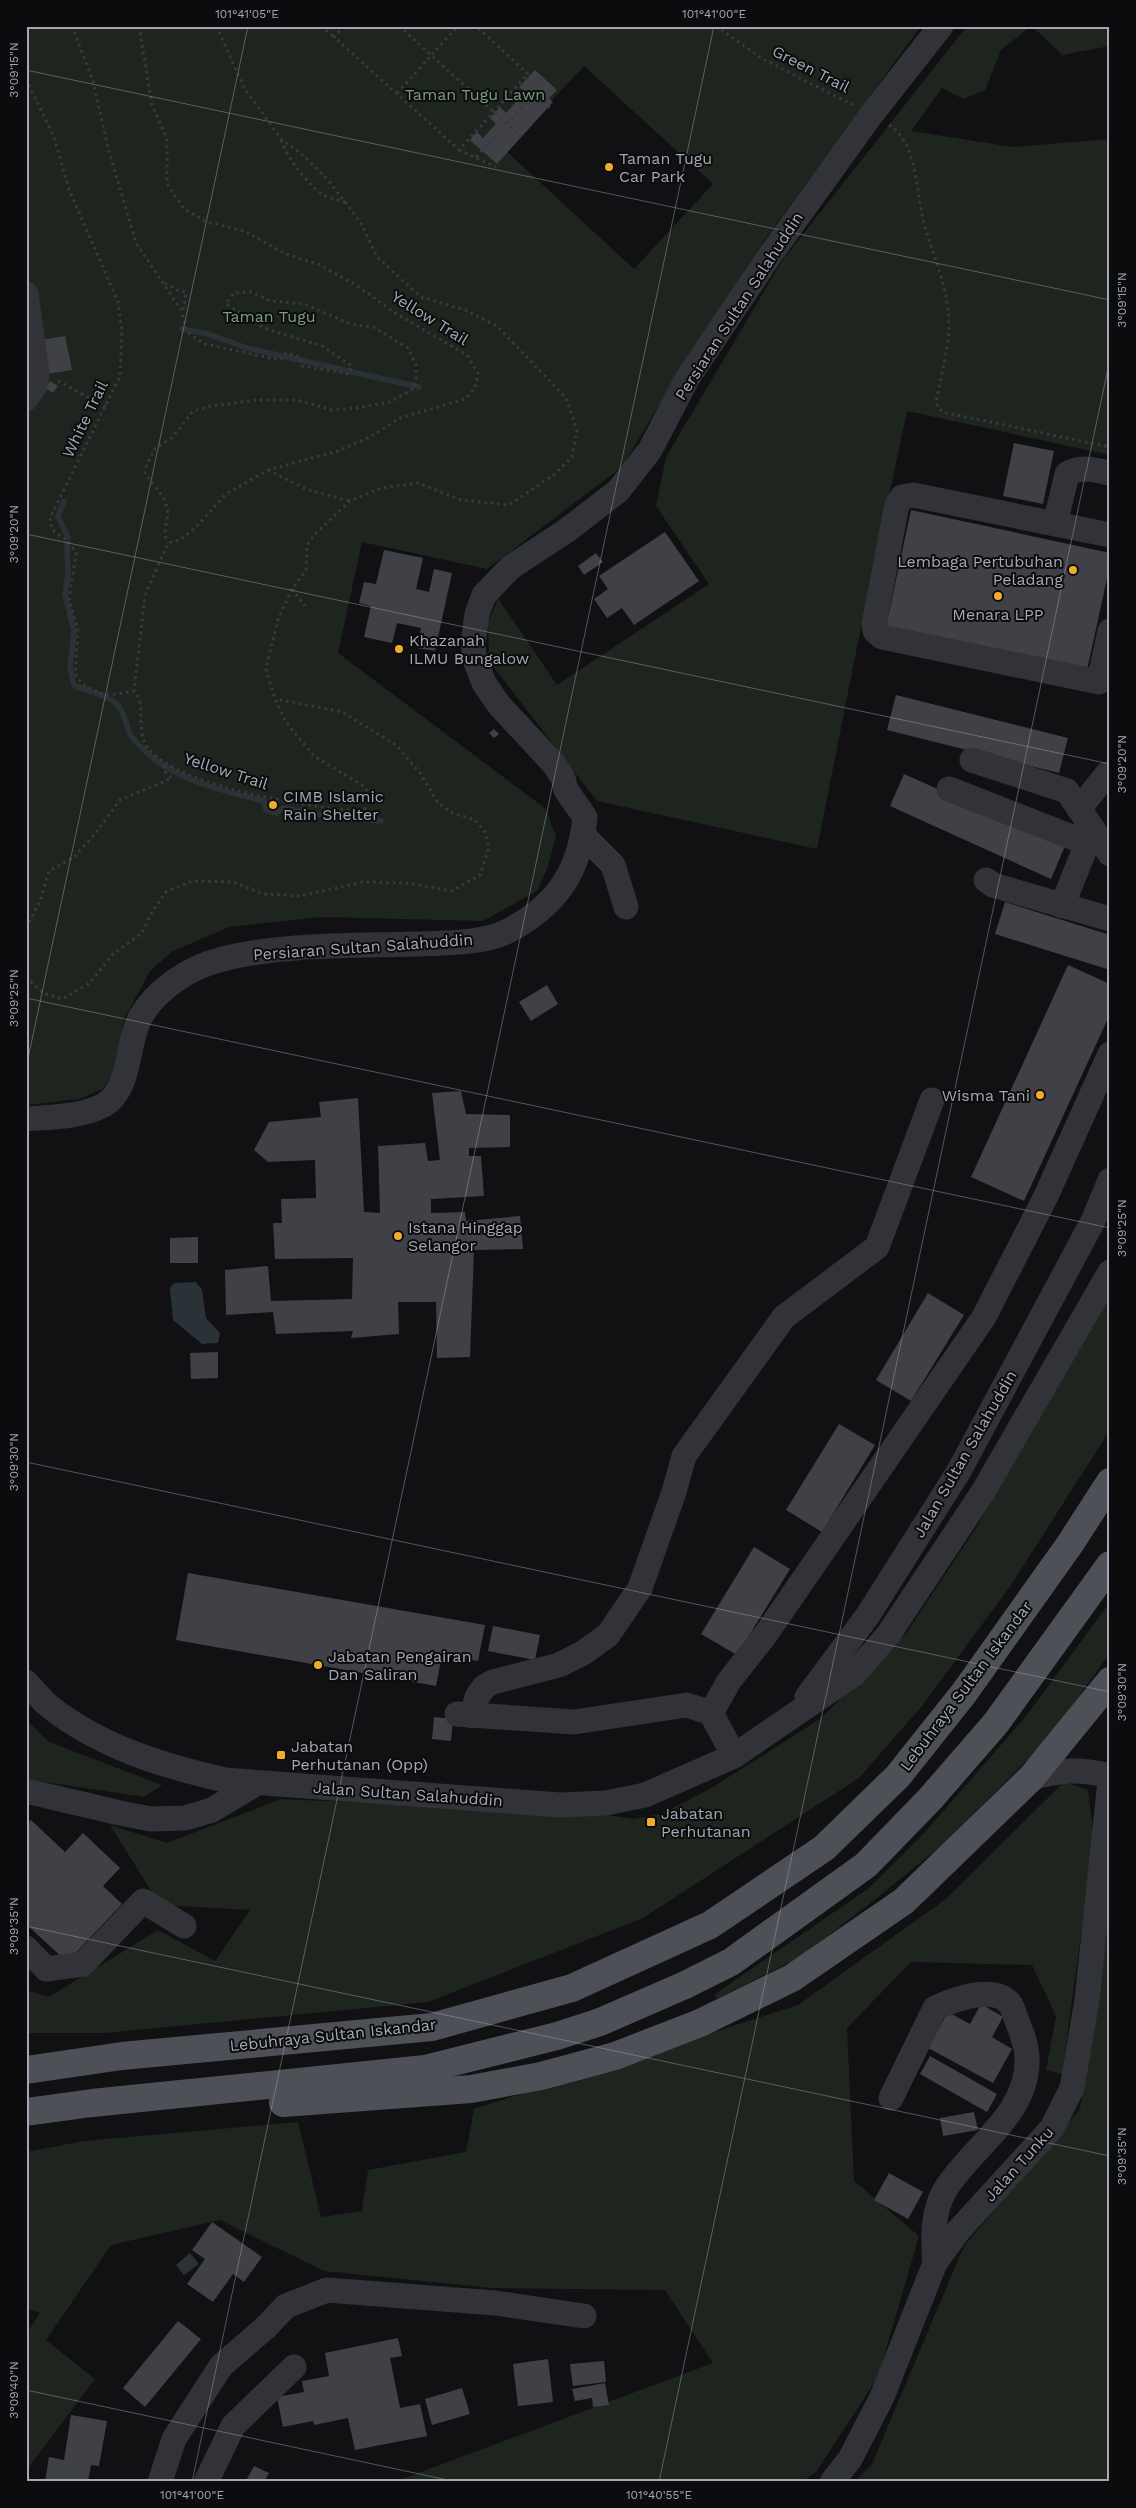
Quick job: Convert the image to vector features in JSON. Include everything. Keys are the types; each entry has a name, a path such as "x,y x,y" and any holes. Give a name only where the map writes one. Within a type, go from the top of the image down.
{"main road":[{"name":"Lebuhraya Sultan Iskandar","path":"26,2070 122,2056 432,2027 572,1988 710,1925 824,1848 898,1776 964,1693 1070,1544 1110,1482"},
{"path":"31,2111 434,2067 504,2051 600,2022 686,1985 731,1962 866,1865 930,1799 996,1723 1110,1565"},
{"path":"31,2111 284,2103 471,2089 541,2076 615,2056 700,2024 792,1978 904,1901 1031,1778 1110,1681"}],"street":[{"name":"Persiaran Sultan Salahuddin","path":"26,1119 71,1115 104,1104 118,1089 140,1017 155,998 181,976 218,960 267,952 469,942 509,931 548,905 571,874 584,835 586,817 566,790 563,778 517,722 499,706 484,683 475,660 473,644 477,614 484,595 511,567 566,531 618,491 650,450 687,379 768,258 871,115 941,26"},
{"path":"26,294 37,372 34,386 26,399"},
{"path":"1055,524 1067,474 1076,468 1110,473"},
{"path":"1110,535 913,495 902,497 897,506 875,615 875,631 882,637 1105,683 1110,631"},
{"path":"972,760 1067,791 1097,838"},
{"path":"1062,906 1097,838 1107,774 1110,774"},
{"path":"949,789 1097,838"},
{"path":"584,835 613,865 626,907"},
{"path":"986,880 993,885 1110,919"},
{"path":"711,1713 729,1681 766,1634 984,1317 1046,1196 1110,1054"},
{"path":"734,1756 711,1713 687,1705 574,1722 464,1715 484,1688 493,1682 558,1665 583,1653 608,1635 640,1588 674,1492 684,1456 784,1317 877,1247 932,1100"},
{"name":"Jalan Sultan Salahuddin","path":"796,1713 868,1614 959,1471 1093,1221 1110,1180"},
{"name":"Jalan Sultan Salahuddin","path":"26,1682 48,1706 76,1725 142,1757 181,1770 224,1780 560,1805 626,1800 645,1795 734,1756 854,1674 888,1635 983,1492 1110,1272"},
{"path":"1031,1778 1056,1771 1074,1769 1110,1776"},
{"name":"Jalan Tunku","path":"832,2482 850,2459 882,2397 934,2263 959,2230 1052,2128 1064,2108 1072,2088 1081,2047 1105,1863 1110,1781"},
{"path":"26,1791 152,1819 185,1818 212,1810 257,1783"},
{"path":"26,1948 46,1969 83,1964 144,1900 184,1926"},
{"path":"891,2098 935,2008 976,1994 1000,1996 1012,2007 1027,2057 1025,2082 1010,2113 945,2190 937,2209 932,2235 934,2263"},
{"path":"160,2482 174,2439 222,2366 265,2328 286,2306 327,2290 495,2303 584,2316"},
{"path":"206,2482 233,2426 294,2367"}],"path":[{"path":"26,37 28,26"},
{"path":"72,26 93,81 108,148 136,243 181,310 187,332 205,344 280,360 286,353 301,357 302,366 349,374 352,366 322,346 264,328 226,304 234,293 251,292 271,301 305,304 350,324 373,327 408,348 416,365 416,381 413,389 390,402 332,410 297,400 256,400 212,406 193,411 174,437 155,449 147,464 145,473 164,498 167,510 164,533 168,543"},
{"name":"Yellow Trail","path":"139,26 152,105 167,139 166,184 184,210 207,222 244,231 279,251 318,264 356,284 394,313 467,356 478,373 475,388 465,399 400,418 370,437 338,451 268,470 226,494 196,527 180,540 168,543 145,596 134,691 140,698 143,737 148,747 164,766 298,805 364,812 368,793 365,787 314,756 286,722 275,699 266,669 278,619 292,589 306,570 307,545 314,534 350,501 381,488 418,483 461,500 509,505 556,474 572,457 577,430 566,398 497,326 465,310 420,297 377,257 361,223 346,202 311,163 281,139 245,89 219,32 213,26"},
{"path":"321,26 459,150 496,166"},
{"path":"334,37 344,26"},
{"path":"399,26 523,139"},
{"path":"397,93 458,26"},
{"path":"459,150 528,74 476,26"},
{"name":"Green Trail","path":"716,26 762,58 899,131 917,176 923,222 946,287 949,328 936,403 942,412 1110,447"},
{"name":"White Trail","path":"26,79 54,137 69,189 118,302 122,331 120,376 50,518 52,530 68,541 76,553 69,599 78,631 75,674 82,684 99,693 110,695 134,691"},
{"path":"476,157 534,94 552,110"},
{"name":"Yellow Trail","path":"281,139 285,152 309,183 323,195 346,202"},
{"path":"164,282 179,291 186,292 184,308 181,310"},
{"path":"37,372 57,380 106,407"},
{"path":"268,470 306,489 350,501"},
{"path":"292,589 305,606"},
{"path":"26,976 43,993 62,999 90,983 113,954 142,933 153,910 166,892 192,881 234,882 263,894 301,896 363,882 406,883 452,891 480,876 489,848 485,832 475,820 453,813 438,803 420,773 396,745 342,712 275,699"},
{"path":"26,928 40,901 49,871 74,857 95,834 120,800 172,778 164,766"}],"green space":[{"name":"Taman Tugu","path":"26,26 921,26 763,242 679,372 622,467 487,569 362,542 338,653 546,809 556,837 547,869 537,891 483,921 322,917 229,927 173,951 150,971 124,1019 114,1073 102,1089 79,1099 26,1105","holes":["584,66 713,184 634,269 505,150"]},
{"path":"967,26 1031,26 1001,50 985,90 963,99 942,88 911,131 1013,147 1110,139 1110,455 907,411 817,849 597,801 489,661 488,623 498,598 557,685 709,584 656,506 666,457 782,261"},
{"path":"1032,26 1110,26 1110,46 1062,55"},
{"path":"1110,1291 1110,1430 1011,1585 922,1706 859,1778 643,1918 428,2002 104,2033 26,2033 26,1990 49,1997 158,1930 215,1961 250,1910 160,1905 110,1825 167,1843 281,1799 601,1814 633,1819 661,1814 710,1789 820,1719 907,1632 978,1525"},
{"path":"1110,1602 1110,1653 1049,1738 942,1845 800,1957 718,1998 715,1997 715,1994 869,1888 926,1831 1027,1715"},
{"path":"26,1720 49,1742 162,1785 144,1797 26,1779"},
{"path":"1064,1782 1088,1790 1094,1839 1062,2074 1046,2070 1056,2016 1032,1965 911,1962 847,2028 854,2181 919,2236 878,2377 816,2472 802,2482 394,2482 713,2363 665,2290 491,2288 324,2271 220,2220 111,2245 46,2340 95,2379 26,2471 26,2334 40,2313 26,2308 26,2152 84,2141 298,2122 321,2217 362,2211 368,2170 466,2152 474,2109 798,2005 946,1899"},
{"path":"1110,1895 1110,2482 855,2482 872,2464 964,2246 1080,2109"}],"shaded area":[{"path":"196,1282 202,1290 206,1318 220,1333 218,1343 202,1344 173,1320 170,1288 174,1283"},
{"path":"190,2253 199,2264 184,2275 176,2265"}],"building":[{"path":"535,70 557,90 549,98 553,102 497,164 470,140 477,132 483,138 496,124 490,118 500,107 506,113 525,92 519,87"},
{"path":"65,336 72,370 47,374 41,340"},
{"path":"50,381 58,386 53,393 45,388"},
{"path":"1014,443 1054,451 1043,504 1003,496"},
{"name":"Menara LPP","path":"911,510 1110,553 1110,565 1087,670 886,627"},
{"path":"665,532 699,581 634,625 622,608 607,618 594,599 608,589 599,576"},
{"name":"Khazanah ILMU Bungalow","path":"384,550 423,558 416,589 429,592 434,569 452,573 435,651 417,648 421,628 397,623 392,643 364,637 371,606 359,603 364,582 376,584"},
{"path":"596,553 603,562 584,575 578,566"},
{"path":"896,695 1068,738 1059,773 887,730"},
{"path":"494,729 499,734 494,738 489,733"},
{"path":"904,774 1065,846 1051,879 890,806"},
{"name":"CIMB Islamic Rain Shelter","path":"269,800 279,802 277,811 267,808"},
{"path":"1005,902 1110,935 1110,970 995,934"},
{"name":"Wisma Tani","path":"1068,965 1110,984 1110,1014 1024,1201 971,1177"},
{"path":"547,985 558,1004 531,1021 519,1002"},
{"name":"Istana Hinggap Selangor","path":"461,1091 466,1114 510,1115 510,1147 469,1148 469,1156 481,1156 484,1196 431,1199 431,1213 465,1212 466,1221 520,1216 523,1249 474,1250 470,1357 437,1358 436,1302 398,1302 399,1334 351,1338 353,1331 276,1334 273,1312 226,1315 225,1270 268,1266 271,1301 352,1299 353,1258 275,1259 273,1223 282,1223 281,1199 316,1198 315,1160 268,1162 254,1150 269,1122 321,1117 319,1102 358,1098 364,1212 380,1213 378,1146 425,1143 428,1161 440,1160 432,1093"},
{"path":"198,1237 198,1263 170,1263 170,1238"},
{"path":"928,1293 964,1315 911,1401 876,1380"},
{"path":"218,1352 218,1378 191,1379 190,1353"},
{"path":"839,1424 875,1445 822,1532 786,1510"},
{"path":"754,1547 790,1569 737,1655 701,1634"},
{"path":"188,1573 485,1625 478,1661 442,1655 436,1686 176,1640"},
{"path":"493,1626 540,1635 535,1660 488,1651"},
{"path":"434,1717 453,1719 451,1741 432,1739"},
{"path":"31,1820 65,1852 83,1833 120,1868 103,1886 122,1904 67,1962 26,1924 26,1825"},
{"path":"981,2004 1003,2017 992,2037 1012,2049 993,2083 928,2048 948,2012 970,2024"},
{"path":"930,2056 997,2094 987,2112 920,2074"},
{"path":"974,2112 978,2130 943,2136 940,2118"},
{"path":"889,2173 923,2192 908,2219 874,2200"},
{"path":"212,2222 262,2257 244,2282 233,2274 213,2302 187,2284 205,2259 192,2250"},
{"path":"178,2321 201,2339 145,2407 123,2388"},
{"path":"398,2338 402,2356 390,2358 400,2408 420,2404 427,2436 355,2450 348,2418 314,2425 313,2421 283,2427 277,2397 304,2392 302,2381 329,2376 325,2353"},
{"path":"548,2359 553,2402 518,2406 513,2364"},
{"path":"604,2361 606,2382 573,2386 570,2364"},
{"path":"605,2383 609,2405 593,2407 592,2398 575,2401 572,2389"},
{"path":"462,2388 470,2414 432,2425 425,2399"},
{"path":"71,2415 107,2421 99,2466 91,2465 88,2482 45,2482 49,2457 64,2460"},
{"path":"254,2466 269,2473 264,2482 247,2479"}],"waterway":[{"path":"182,329 208,334 247,348 419,387"},
{"path":"64,501 58,517 68,537"},
{"path":"67,543 68,574 65,594 74,631 70,667 74,685 116,703 123,714 130,734 145,751 171,770 201,784 264,801 266,810 277,813 283,808 314,814 381,821"}],"place":[{"name":"Taman Tugu Car Park","path":"609,167"},
{"name":"Lembaga Pertubuhan Peladang","path":"1073,570"},
{"name":"Menara LPP","path":"998,596"},
{"name":"Khazanah ILMU Bungalow","path":"399,649"},
{"name":"CIMB Islamic Rain Shelter","path":"273,805"},
{"name":"Wisma Tani","path":"1040,1095"},
{"name":"Istana Hinggap Selangor","path":"398,1236"},
{"name":"Jabatan Pengairan Dan Saliran","path":"318,1665"},
{"name":"Jabatan Perhutanan (Opp)","path":"281,1755"},
{"name":"Jabatan Perhutanan","path":"651,1822"}],"park label":[{"name":"Taman Tugu Lawn","path":"475,94"}]}
